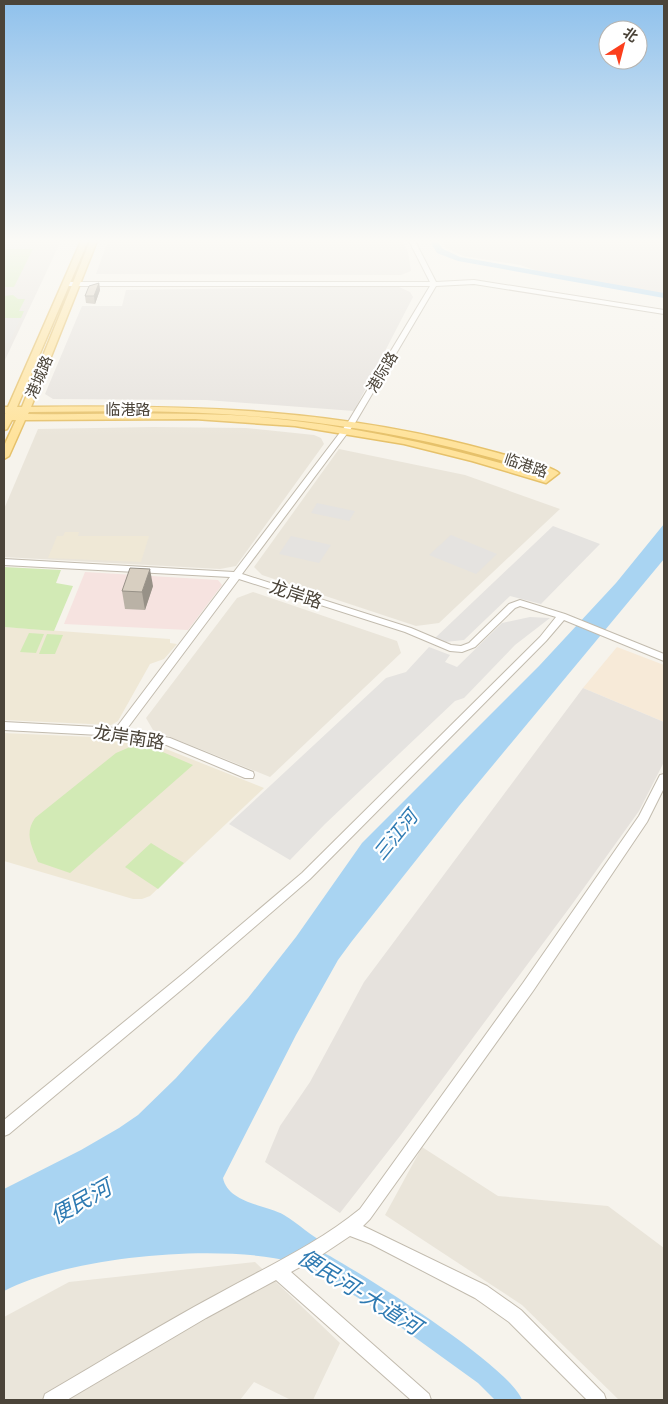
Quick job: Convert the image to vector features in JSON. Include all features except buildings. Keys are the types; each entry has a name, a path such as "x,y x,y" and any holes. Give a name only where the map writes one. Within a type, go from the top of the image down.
{"main road":[{"name":"港城路","path":"4,427 7,413 57,307"},
{"name":"港城路","path":"4,456 68,307"},
{"name":"临港路","path":"7,413 188,409 273,414 351,423 439,440 507,457 554,473 546,480 417,442 257,420 24,413"}],"street":[{"name":"港际路","path":"119,732 351,423 419,307"},
{"path":"629,307 664,312"},
{"name":"龙岸路","path":"4,562 236,575 408,630 450,648 462,649 472,645 512,606 520,603 562,616"},
{"path":"4,1129 306,876 543,639 562,616 664,658"},
{"name":"龙岸南路","path":"4,726 119,732 166,741 249,775"},
{"path":"51,1400 223,1300 282,1269 345,1231 365,1214 528,987 643,818 664,778"},
{"path":"345,1231 376,1239 481,1292 515,1316 598,1400"},
{"path":"282,1269 423,1400"}],"shaded area":[{"path":"4,307 30,307 4,362"},
{"path":"82,307 408,307 354,411 206,400 53,399 45,394"},
{"path":"4,318 21,318 9,343 4,343"},
{"path":"246,428 314,435 321,438 324,444 236,566 220,569 4,557 4,509 38,429"},
{"path":"339,449 465,475 560,509 439,623 416,626 262,575 254,567"},
{"path":"317,503 355,511 349,521 311,513"},
{"path":"553,526 600,544 541,604 510,596 464,640 445,642 435,638"},
{"path":"65,532 79,532 78,536 149,536 141,562 48,558 57,536 63,536"},
{"path":"451,535 497,554 476,574 429,555"},
{"path":"291,536 331,545 319,563 279,554"},
{"path":"85,572 218,580 222,585 188,630 64,624"},
{"path":"253,592 397,641 401,653 270,777 153,730 146,718 237,598"},
{"path":"530,617 550,618 515,645 464,698 455,701 325,824 290,860 229,824 386,678 406,672 429,647 450,655 445,662 457,667 502,623"},
{"path":"4,627 170,639 170,643 177,644 164,659 150,664 118,721 111,725 4,720"},
{"path":"617,647 664,665 664,722 583,688"},
{"path":"583,688 664,722 664,762 639,811 573,903 400,1136 340,1213 265,1162 280,1126 310,1082 364,982"},
{"path":"4,733 115,738 156,745 264,788 150,896 142,899 133,899 4,861"},
{"path":"422,1147 498,1196 608,1206 664,1248 664,1400 619,1400 522,1305 385,1215"},
{"path":"255,1262 340,1343 313,1400 291,1400 254,1382 240,1400 4,1400 4,1317 69,1282"}],"green space":[{"path":"4,307 21,307 19,311 24,311 21,318 4,318"},
{"path":"4,567 61,570 56,583 73,586 54,631 4,627"},
{"path":"29,633 44,634 36,653 20,652"},
{"path":"47,634 63,635 55,654 39,654"},
{"path":"130,747 158,750 193,765 70,873 38,862 30,840 30,829 35,818 116,753"},
{"path":"151,843 184,863 158,889 125,867"}],"water":[{"path":"664,524 664,559 459,806 338,960 296,1035 223,1178 226,1186 232,1193 249,1202 284,1215 326,1244 293,1262 262,1256 226,1254 146,1256 106,1261 67,1269 33,1279 4,1291 4,1189 81,1150 119,1128 138,1115 176,1078 248,998 296,937 362,843 539,666 616,583"}],"waterway":[{"name":"便民河-大道河","path":"299,1251 378,1297 486,1375 511,1400"}],"water label":[{"name":"三江河","path":"395,835"},
{"name":"便民河","path":"80,1201"}]}
